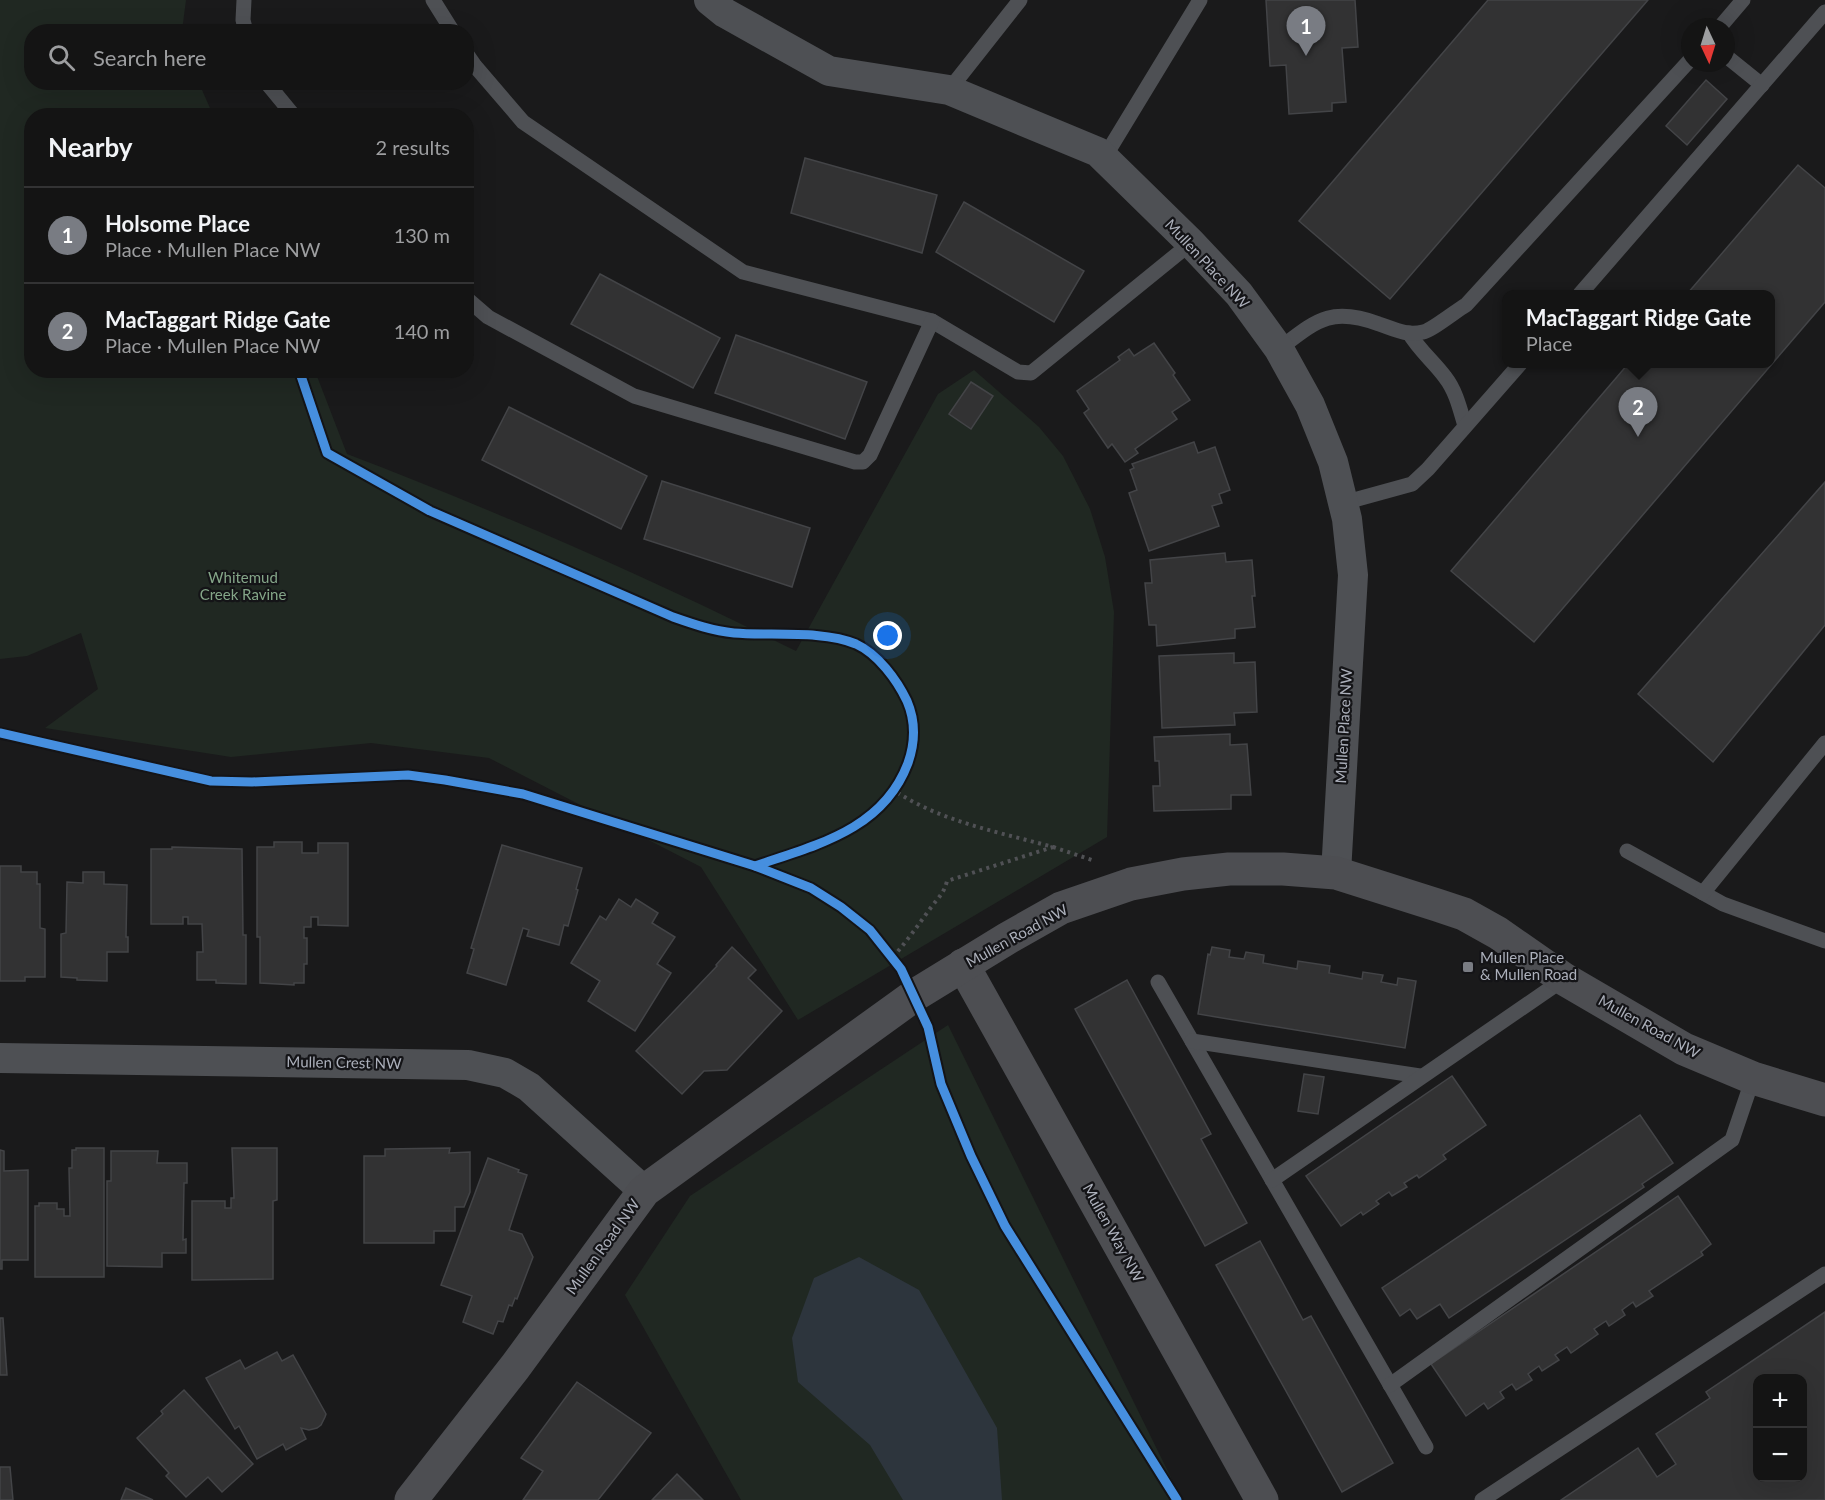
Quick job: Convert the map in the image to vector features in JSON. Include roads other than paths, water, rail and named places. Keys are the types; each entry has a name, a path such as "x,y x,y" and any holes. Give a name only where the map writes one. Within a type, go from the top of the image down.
{"street":[{"name":"Mullen Place NW","path":"709,0 725,13 829,71 949,90 1098,152 1191,243 1239,294 1279,349 1310,405 1333,462 1343,503 1353,575 1335,873"},
{"name":"Mullen Road NW","path":"411,1500 515,1367 644,1191 915,995 1061,908 1131,884 1183,874 1229,869 1283,869 1335,873 1464,914 1498,933 1564,979 1684,1049 1753,1078 1825,1100"},
{"name":"Mullen Way NW","path":"963,966 1262,1500"},
{"name":"Mullen Crest NW","path":"0,1058 468,1065 505,1073 529,1087 644,1191"}],"lane":[{"path":"243,0 244,24"},
{"path":"433,0 448,24"},
{"path":"949,90 1020,0"},
{"path":"1104,158 1200,0"},
{"path":"1728,18 1743,0"},
{"path":"1584,290 1825,12"},
{"path":"1735,64 1762,86"},
{"path":"474,65 523,123 743,272 932,321 1018,372 1031,373 1191,243"},
{"path":"1279,349 1309,326 1329,316 1354,316 1379,323 1401,333 1425,332 1466,305 1681,70"},
{"path":"273,90 287,108"},
{"path":"474,305 488,317 634,396 855,462 863,462 870,455 932,321"},
{"path":"1409,333 1427,359 1445,378 1456,397 1465,426"},
{"path":"1343,503 1412,484 1516,368"},
{"path":"1703,893 1825,743"},
{"path":"1627,851 1723,904 1825,941"},
{"path":"1272,1180 1564,979"},
{"path":"1158,982 1426,1447"},
{"path":"1192,1041 1420,1076"},
{"path":"1390,1385 1732,1140 1753,1078"},
{"path":"1482,1500 1825,1274"}],"place":[{"name":"Holsome Place","path":"1306,56"},
{"name":"MacTaggart Ridge Gate","path":"1638,437"},
{"name":"Mullen Place & Mullen Road","path":"1468,967"}],"park label":[{"name":"Whitemud Creek Ravine","path":"243,586"}]}
